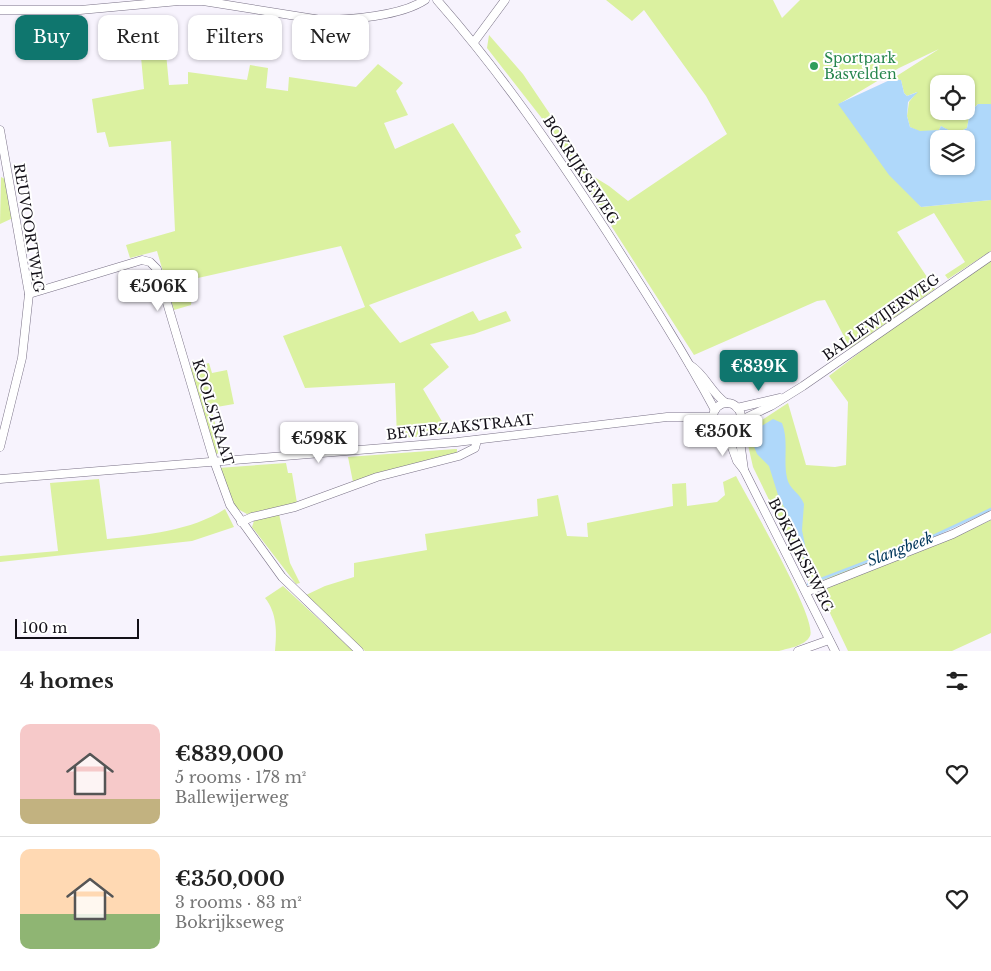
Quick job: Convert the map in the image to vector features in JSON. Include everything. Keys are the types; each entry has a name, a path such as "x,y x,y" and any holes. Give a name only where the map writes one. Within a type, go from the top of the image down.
{"street":[{"path":"0,10 94,9 179,1 203,1 231,3 321,20 340,20 388,13 414,6 425,0"},
{"name":"BOKRIJKSEWEG","path":"437,0 474,42 531,117 690,365 714,413 715,425 726,431 737,461 744,470 835,651"},
{"path":"474,42 505,0"},
{"name":"REUVOORTWEG","path":"0,130 29,294 22,358 0,447"},
{"name":"BALLEWIJERWEG","path":"739,423 772,406 991,256"},
{"name":"KOOLSTRAAT","path":"29,294 142,260 150,262 157,269 214,461 230,505 282,577 359,651"},
{"name":"BOKRIJKSEWEG","path":"690,365 697,369 720,399 737,408 744,470"},
{"name":"BALLEWIJERWEG","path":"737,408 784,397"},
{"path":"714,413 726,403"},
{"name":"BEVERZAKSTRAAT","path":"0,479 477,440 714,413"},
{"path":"726,431 739,423"},
{"path":"241,522 252,517 295,506 377,477 459,456 475,448 477,440"},
{"path":"806,592 953,534 991,515"},
{"path":"798,651 829,640"}],"green space":[{"path":"606,0 773,0 782,18 800,0 991,0 991,104 978,104 975,107 975,75 930,75 930,120 968,120 967,128 963,130 948,130 941,126 939,130 920,132 910,127 907,116 909,102 917,92 907,96 904,93 901,80 892,79 939,49 899,68 839,104 921,207 991,200 991,251 948,279 945,275 965,262 934,213 897,232 935,289 850,348 825,300 817,301 694,355 544,121 487,48 489,35 523,74 591,175 628,201 727,134 706,96 644,10 632,21"},
{"path":"141,60 167,60 169,85 188,84 188,72 247,80 250,65 268,68 266,88 288,91 289,77 356,87 378,64 403,83 396,91 408,115 384,123 395,149 453,123 521,232 515,235 522,248 369,305 400,343 473,311 479,321 506,311 511,321 474,334 430,344 449,367 423,389 450,435 397,438 395,383 305,388 283,336 365,307 341,246 189,280 192,295 191,305 174,310 157,251 130,258 126,245 175,231 171,141 109,147 105,132 97,133 92,99 144,89"},
{"path":"1,177 5,179 13,218 0,224"},
{"path":"991,260 991,510 854,570 814,583 809,582 753,467 746,436 748,429 788,403 806,465 835,467 846,465 848,402 829,376 876,340"},
{"path":"209,363 212,373 227,370 234,404 211,408 223,453 215,454 190,368"},
{"path":"457,449 457,453 353,482 348,457"},
{"path":"286,463 288,473 292,473 297,503 247,514 236,508 218,468"},
{"path":"736,476 804,607 810,625 810,636 796,646 779,651 365,651 306,595 325,586 354,577 354,563 427,550 425,534 538,516 537,499 558,495 567,536 588,537 587,523 673,506 672,484 686,483 687,506 717,502 725,495 723,482"},
{"path":"99,479 107,539 168,531 198,522 225,509 234,527 192,541 0,562 0,556 58,551 50,483"},
{"path":"279,514 290,563 300,583 296,584 252,527 254,521"},
{"path":"991,520 991,633 952,651 848,651 820,592 821,589 938,544"},
{"path":"283,586 353,651 275,651 274,616 265,598"}],"water":[{"path":"892,79 901,80 904,93 907,96 918,92 908,102 907,116 910,127 920,131 930,130 930,175 975,175 975,130 963,130 967,128 968,120 975,120 975,107 978,104 991,104 991,200 921,207 889,175 838,104"},
{"path":"941,126 948,130 939,130"},
{"path":"773,419 782,423 784,430 788,482 804,504 802,530 808,560 805,562 795,529 778,495 769,466 757,454 753,444 755,430"}],"waterway":[{"name":"Slangbeek","path":"808,584 931,537 991,509"}],"place":[{"name":"Sportpark Basvelden","path":"814,66"}]}
